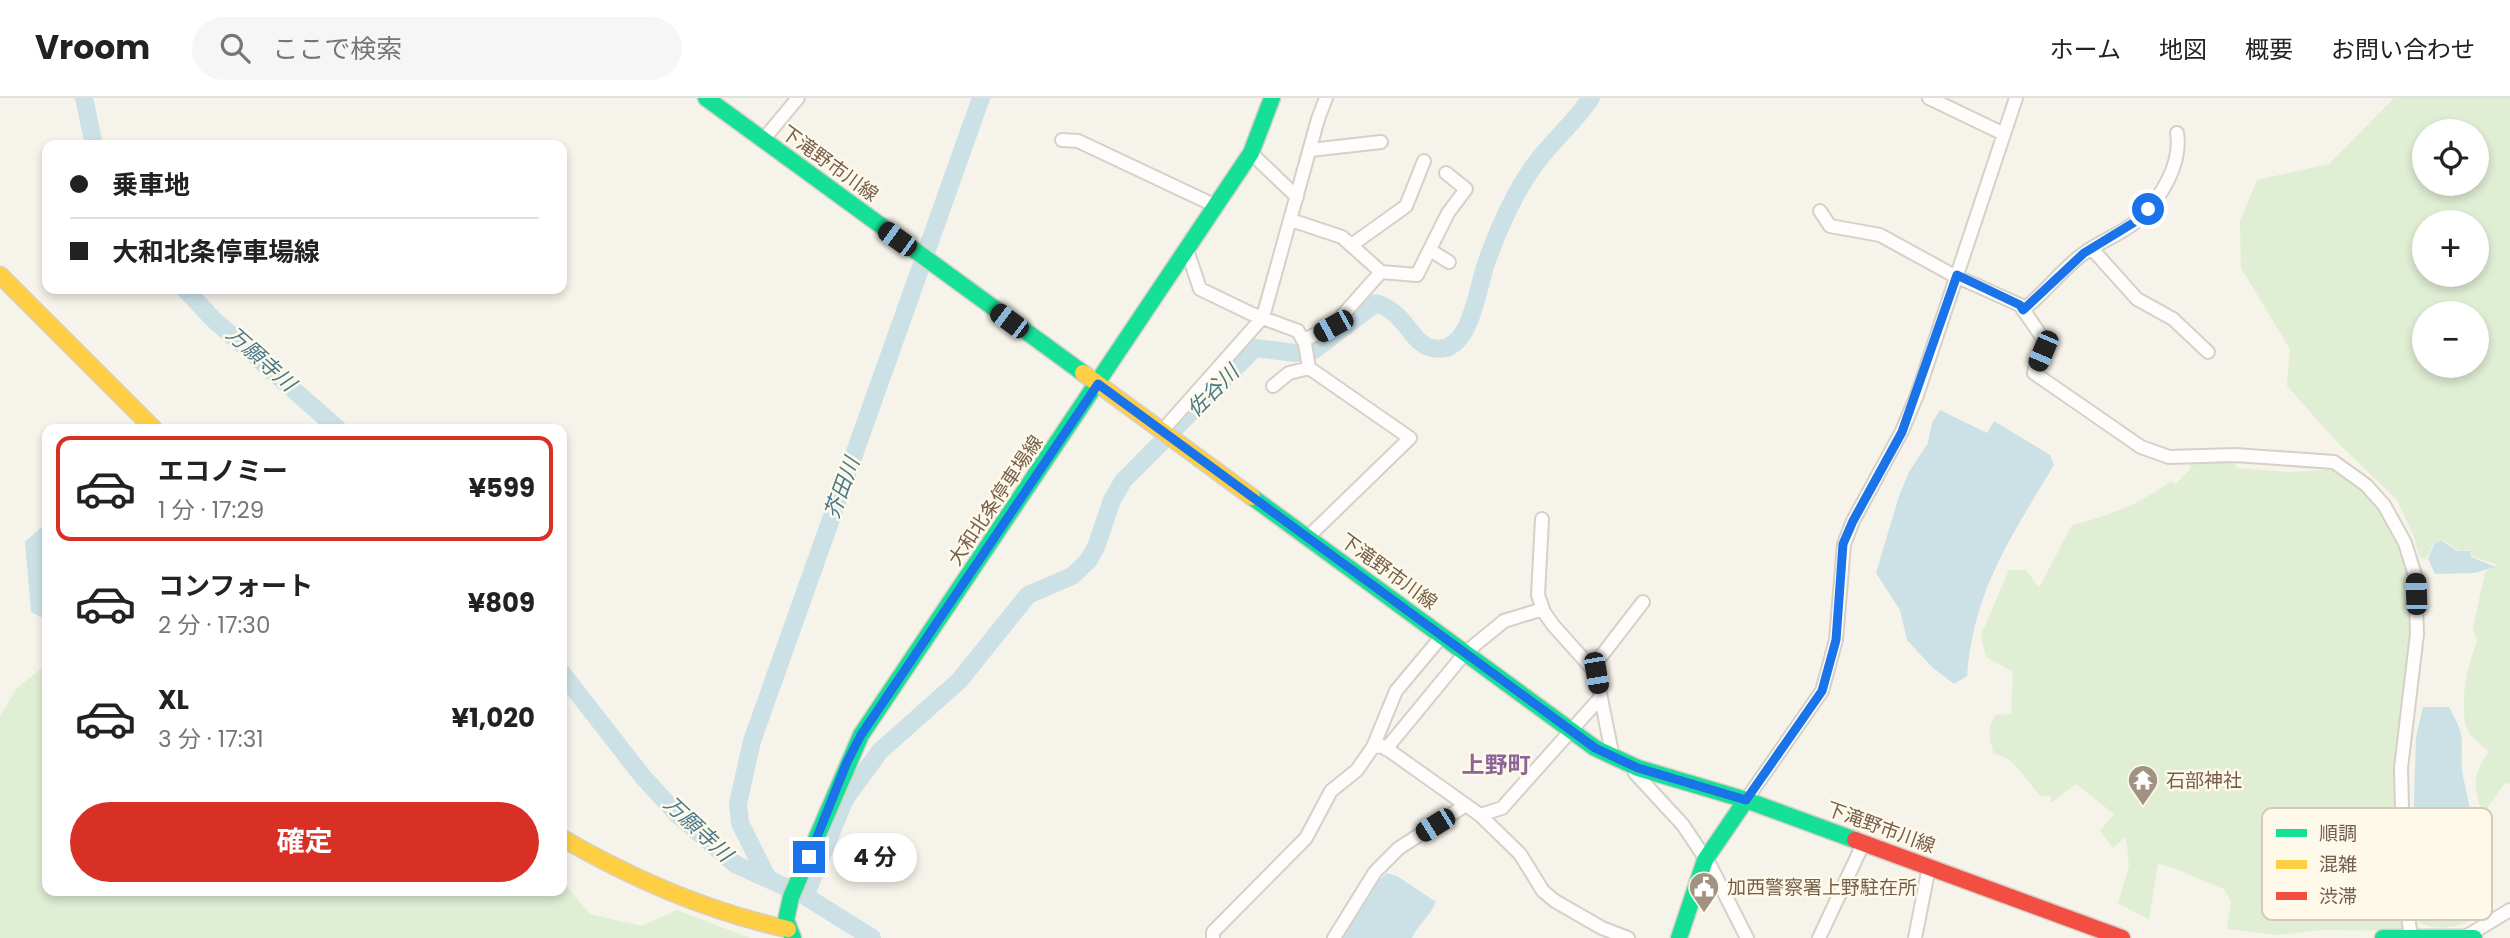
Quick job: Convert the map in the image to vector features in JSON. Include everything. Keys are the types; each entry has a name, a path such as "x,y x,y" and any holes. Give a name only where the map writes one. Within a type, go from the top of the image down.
{"main road":[{"name":"下滝野市川線","path":"706,98 1465,653 1613,758 1746,800 2122,938"},
{"name":"大和北条停車場線","path":"790,934 786,920 790,897 861,735 1251,153 1272,98"},
{"path":"0,275 148,424"},
{"path":"1679,938 1705,860 1746,800"},
{"path":"567,841 621,872 790,934"},
{"path":"2383,938 2471,937"}],"street":[{"path":"763,140 798,98"},
{"path":"1167,435 1263,317 1326,98"},
{"path":"1929,98 2004,134"},
{"path":"1746,800 1822,691 1836,640 1843,544 1902,432 2016,98"},
{"path":"2023,310 2092,249 2138,220 2157,198 2177,162 2180,149 2177,133"},
{"path":"1062,140 1078,141 1216,206"},
{"path":"1310,149 1381,142"},
{"path":"1251,153 1297,197"},
{"path":"1353,244 1406,206 1424,161"},
{"path":"1292,220 1342,237 1353,244 1381,272 1417,275 1448,213 1466,189 1446,173"},
{"path":"1820,211 1829,226 1880,235 2020,305 2044,340 2034,373 2141,447 2169,457 2235,455 2334,462 2367,485 2384,505 2405,543 2415,575 2417,634 2401,768 2402,808"},
{"path":"2092,249 2137,299 2173,319 2208,352"},
{"path":"1187,250 1200,289 1298,331 1304,340 1309,368 1410,438 1307,538"},
{"path":"1430,250 1449,262"},
{"path":"1304,340 1333,326 1381,272"},
{"path":"1273,386 1289,373 1309,368"},
{"path":"1542,519 1538,595 1543,609 1567,643 1592,668 1613,758"},
{"path":"1592,668 1643,602"},
{"path":"1213,938 1213,932 1306,838 1331,791 1380,748 1465,653 1504,621 1543,609"},
{"path":"1380,748 1396,691 1442,636"},
{"path":"1480,815 1502,808 1600,698"},
{"path":"1380,748 1480,815 1520,854 1549,896 1602,928 1628,938"},
{"path":"1638,768 1635,773 1683,825 1747,938"},
{"path":"1334,938 1360,893 1388,858 1466,804"},
{"path":"1819,938 1864,842"},
{"path":"1914,938 1928,867"},
{"path":"2492,920 2510,910"},
{"path":"2471,937 2474,929 2491,920"}],"green space":[{"path":"2394,98 2510,98 2510,783 2504,784 2487,808 2480,808 2476,782 2479,768 2489,752 2467,729 2464,697 2467,673 2477,643 2473,627 2485,573 2497,565 2471,556 2470,551 2461,552 2441,540 2433,544 2426,559 2419,557 2414,537 2397,500 2337,442 2287,386 2290,349 2241,268 2240,221 2257,180 2329,164"},
{"path":"2230,458 2237,468 2288,472 2339,469 2385,510 2412,576 2413,625 2405,718 2406,808 2262,808 2262,920 2408,920 2408,931 2322,930 2277,935 2227,929 2231,901 2224,889 2158,864 2149,920 2118,903 2129,866 2126,837 2113,848 2100,831 2114,814 2076,784 2051,803 2051,796 2041,796 2015,765 1994,754 1990,729 1995,715 2011,714 2013,672 1986,657 1981,635 2009,570 2026,570 2039,588 2072,525 2124,508 2171,481 2176,484 2189,470 2192,460"},
{"path":"42,668 42,896 567,896 567,887 590,914 641,926 677,910 750,938 0,938 0,716 17,688"},
{"path":"2468,921 2457,926 2444,927 2419,922"}],"shaded area":[{"path":"1940,410 1987,433 1994,421 2050,455 2054,465 1997,565 1978,616 1967,676 1954,684 1933,668 1907,640 1900,610 1876,573 1899,496 1909,472 1928,443 1932,423"},
{"path":"42,527 42,618 31,612 25,542"},
{"path":"2441,540 2457,551 2470,551 2471,557 2496,567 2474,573 2435,574 2428,559 2434,544"},
{"path":"2423,707 2449,707 2462,739 2462,770 2470,808 2414,808 2416,737"},
{"path":"1387,873 1397,876 1436,902 1412,938 1339,938 1370,888"}],"waterway":[{"name":"万願寺川","path":"84,98 93,140"},
{"name":"芥田川","path":"768,879 740,823 738,804 752,741 981,98"},
{"name":"佐谷川","path":"805,896 845,799 880,751 959,681 1028,595 1072,576 1088,561 1096,547 1112,500 1123,481 1255,348 1296,353 1314,350 1376,303 1395,314 1425,345 1446,348 1456,341 1471,316 1488,258 1515,197 1536,163 1591,98"},
{"name":"万願寺川","path":"190,294 213,319 332,424"},
{"name":"万願寺川","path":"567,679 643,777 677,814 735,864 805,896 872,938"}],"traffic: fast":[{"path":"706,98 1083,373"},
{"path":"793,938 786,920 791,897 861,735 1251,153 1272,98"},
{"path":"1252,497 1595,748 1638,768 1746,800 1855,840"},
{"path":"1679,938 1705,860 1746,800"},
{"path":"2383,938 2474,938"}],"traffic: slow":[{"path":"0,275 149,424"},
{"path":"1083,373 1252,497"},
{"path":"567,841 615,867 671,892 729,913 788,929"}],"traffic: jam":[{"path":"1855,840 2122,938"}],"place":[{"name":"石部神社","path":"2143,807"},
{"name":"加西警察署上野駐在所","path":"1704,914"}],"district":[{"name":"上野町","path":"1496,765"}],"route":[{"path":"809,857 847,762 861,735 1098,384 1595,748 1638,768 1746,800 1822,691 1836,640 1843,544 1902,432 1957,275 2020,305 2023,310 2084,253 2138,220 2148,209"}]}
